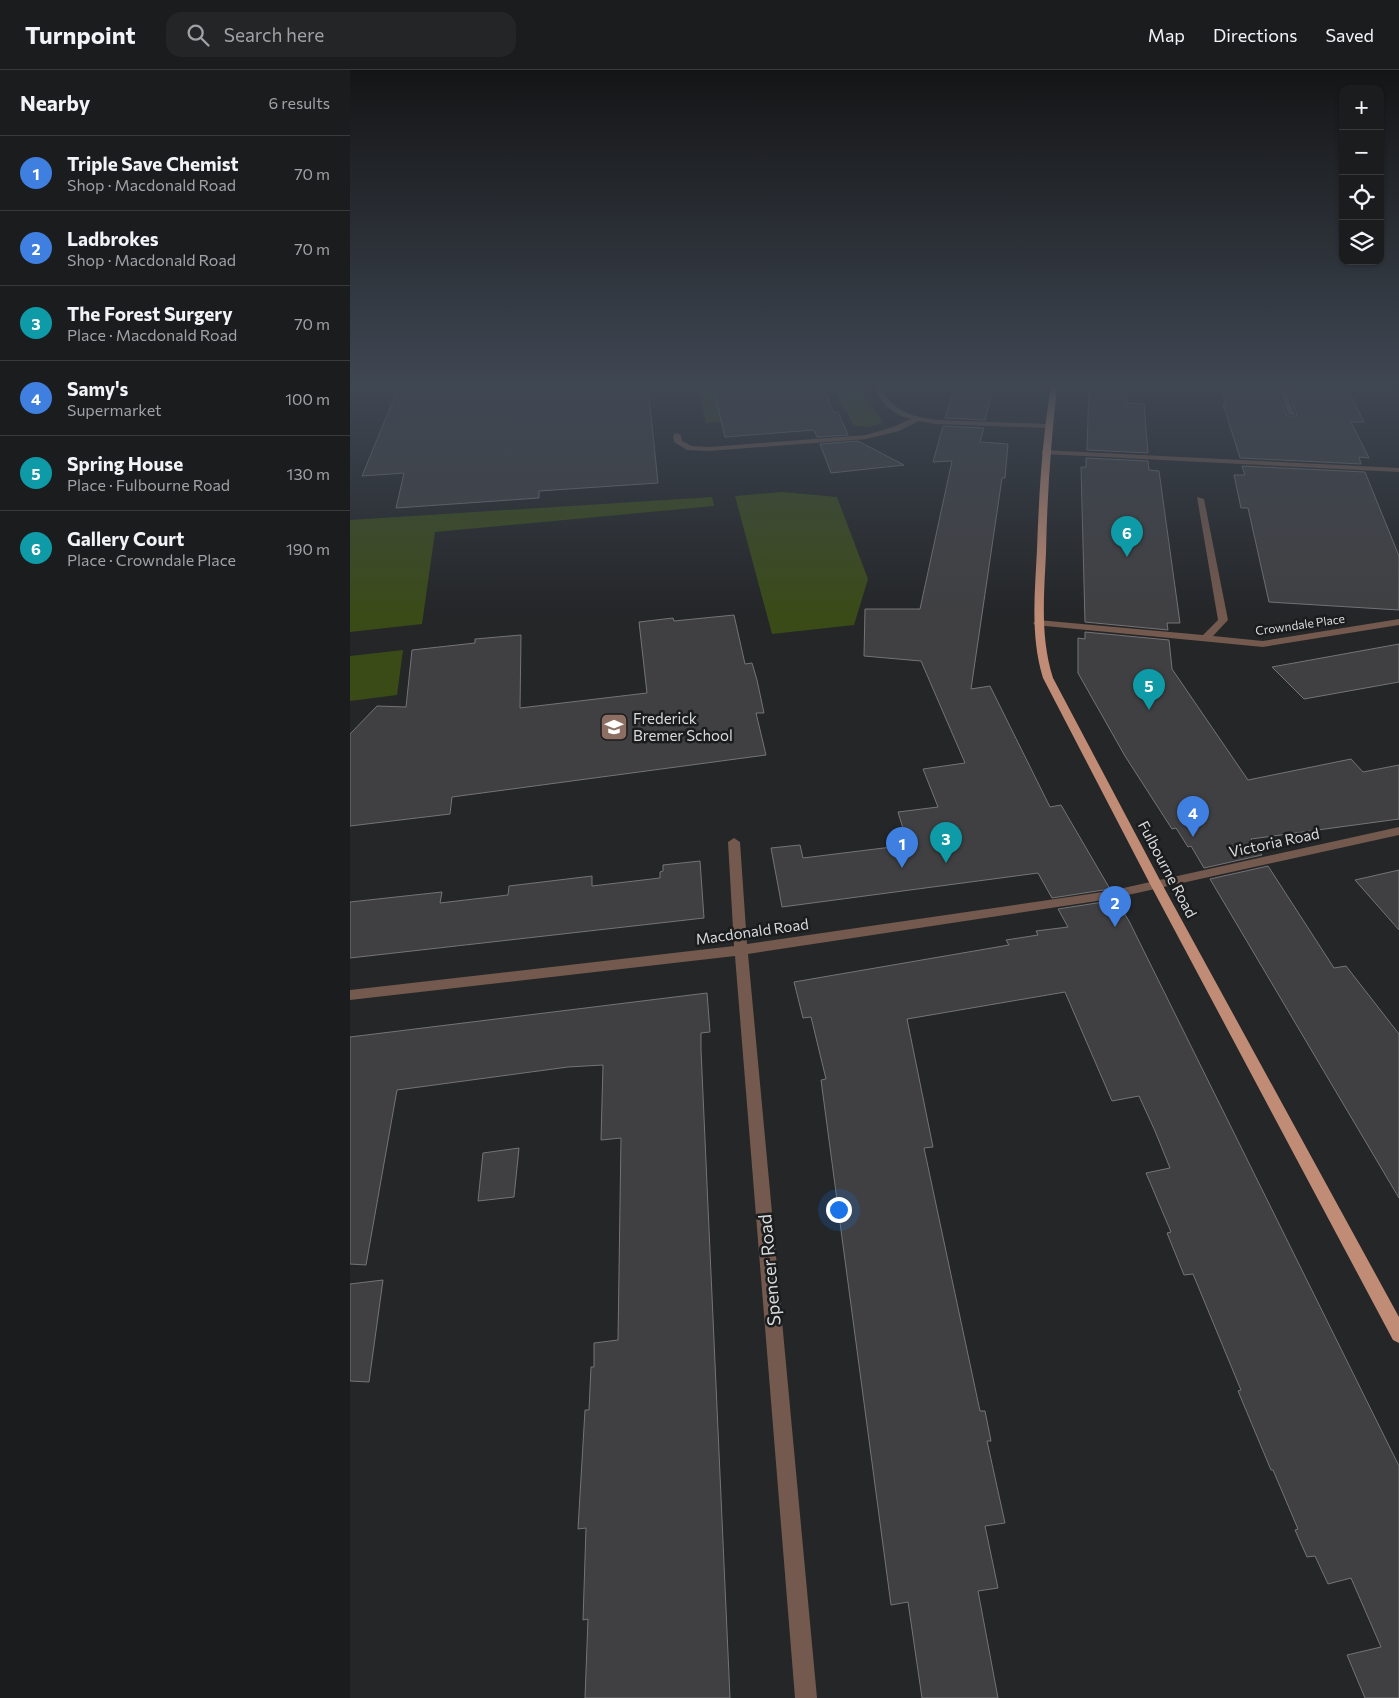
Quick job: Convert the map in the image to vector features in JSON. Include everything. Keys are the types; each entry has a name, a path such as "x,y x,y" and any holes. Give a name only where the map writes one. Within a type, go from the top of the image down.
{"main road":[{"name":"Fulbourne Road","path":"1045,462 1038,623 1040,653 1048,678 1156,884 1399,1334"}],"street":[{"path":"1241,462 1399,470"},
{"path":"1200,499 1223,620 1205,639"},
{"name":"Crowndale Place","path":"1038,623 1263,644 1399,622"},
{"name":"Victoria Road","path":"1156,884 1399,832"},
{"name":"Spencer Road","path":"734,842 741,950 806,1698"},
{"name":"Macdonald Road","path":"350,995 741,950 1110,895 1156,884"}],"green space":[{"path":"783,492 837,497 868,579 854,625 772,634 735,496"},
{"path":"712,497 714,506 435,532 422,624 350,632 350,520"},
{"path":"403,650 397,695 350,701 350,656"}],"building":[{"path":"368,462 656,462 658,483 539,491 539,498 396,508 404,473 362,476"},
{"path":"827,462 898,462 904,465 831,473"},
{"path":"952,462 1006,462 1005,478 1002,478 971,689 990,686 1050,807 1061,805 1110,889 1052,898 1038,873 782,907 771,848 800,845 803,858 908,845 898,812 938,807 923,769 965,763 921,661 864,656 865,609 920,609"},
{"path":"1086,462 1148,462 1149,470 1159,471 1180,623 1167,623 1168,630 1085,622 1081,467 1086,467"},
{"path":"1320,462 1360,462 1361,464"},
{"path":"1242,466 1365,472 1399,556 1399,610 1269,602 1248,508 1241,508 1234,475 1245,475"},
{"path":"734,615 745,664 752,663 757,680 764,713 756,713 766,755 452,797 450,814 350,826 350,734 377,706 406,707 412,650 475,643 475,639 521,635 520,708 647,693 639,622 673,618 674,621"},
{"path":"1085,632 1169,640 1172,669 1248,780 1351,759 1363,772 1399,765 1399,819 1251,839 1262,855 1204,868 1191,846 1188,847 1176,828 1172,829 1125,756 1078,673 1078,638 1085,639"},
{"path":"1399,644 1399,682 1304,699 1272,667"},
{"path":"700,861 704,918 350,958 350,902 442,892 440,903 508,895 509,886 592,876 592,886 660,878 663,865"},
{"path":"1268,866 1334,968 1346,966 1399,1034 1399,1198 1210,879"},
{"path":"1399,870 1399,930 1355,880"},
{"path":"1116,900 1129,921 1399,1466 1399,1698 1365,1698 1347,1655 1381,1647 1351,1578 1328,1584 1315,1556 1307,1557 1295,1530 1298,1529 1238,1391 1241,1390 1193,1274 1184,1275 1167,1233 1171,1232 1146,1173 1170,1168 1155,1131 1139,1096 1112,1101 1065,992 907,1019 933,1147 924,1148 980,1411 985,1411 991,1441 987,1441 1005,1523 985,1526 998,1588 978,1591 998,1698 922,1698 908,1602 891,1605 821,1080 826,1079 811,1017 803,1018 794,982 1009,945 1006,940 1038,935 1036,931 1068,927 1058,909"},
{"path":"707,993 710,1032 701,1033 701,1050 730,1698 585,1698 588,1619 583,1620 586,1528 578,1529 585,1410 589,1410 591,1367 594,1367 594,1343 618,1340 621,1138 601,1140 603,1065 568,1067 397,1090 366,1265 350,1264 350,1037"},
{"path":"519,1148 514,1197 478,1201 483,1153"},
{"path":"383,1280 369,1382 350,1381 350,1284"}],"place":[{"name":"Gallery Court","path":"1127,557"},
{"name":"Spring House","path":"1149,710"},
{"name":"Frederick Bremer School","path":"614,727"},
{"name":"Samy's","path":"1193,837"},
{"name":"The Forest Surgery","path":"946,863"},
{"name":"Triple Save Chemist","path":"902,868"},
{"name":"Ladbrokes","path":"1115,927"}]}
